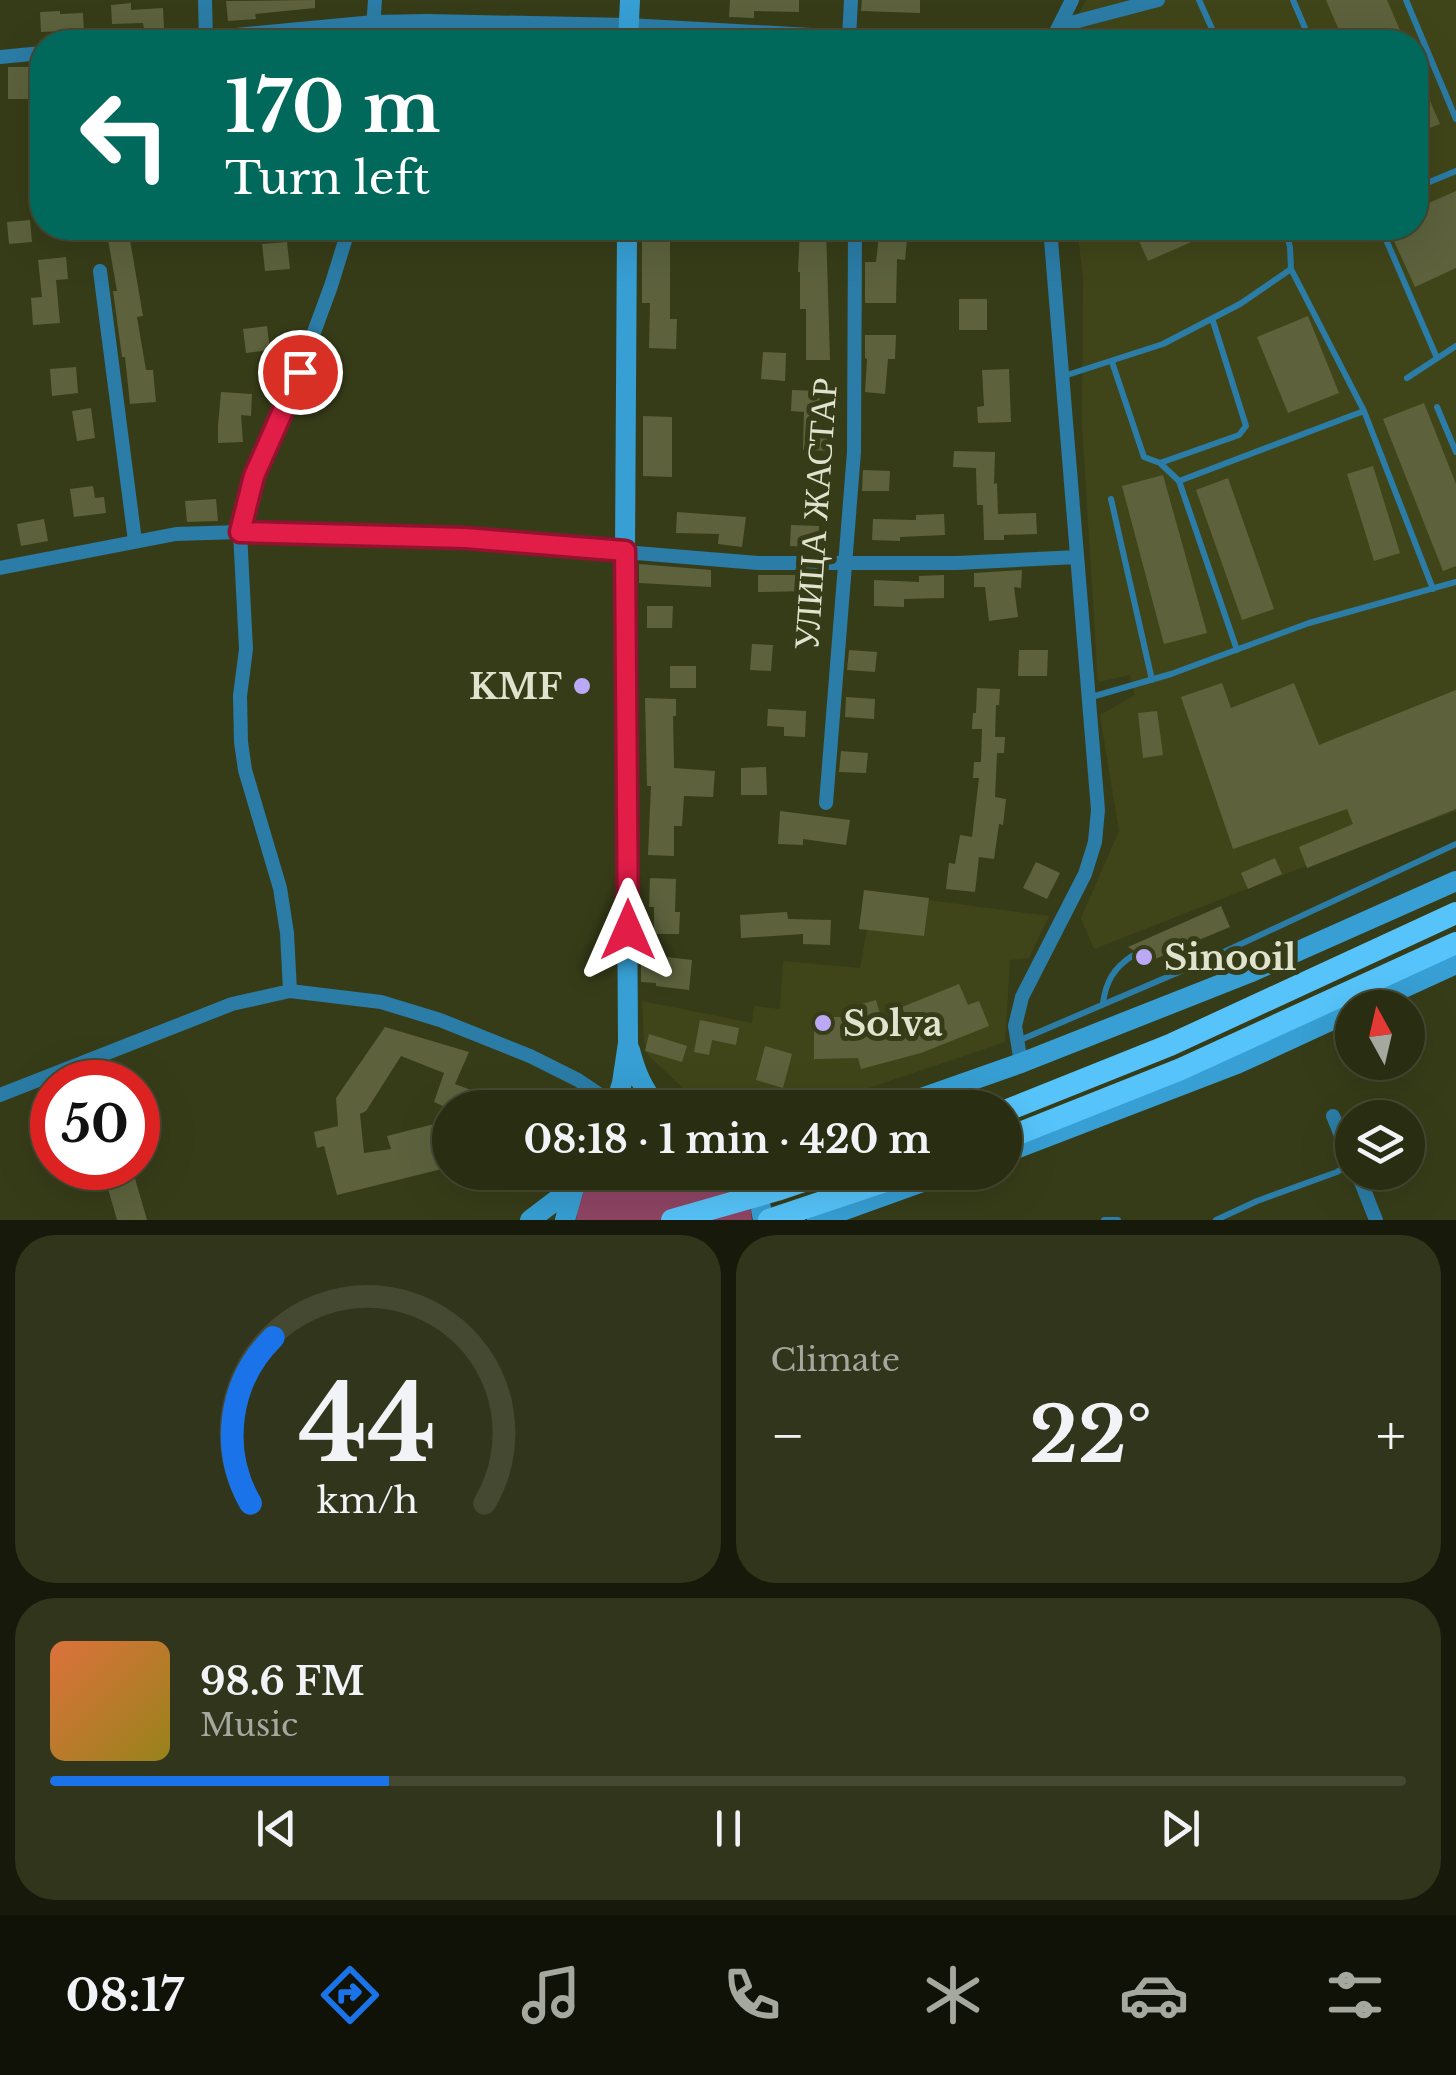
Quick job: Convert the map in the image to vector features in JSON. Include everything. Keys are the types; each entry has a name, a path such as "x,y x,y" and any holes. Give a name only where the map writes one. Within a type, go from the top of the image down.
{"highway":[{"path":"1022,1104 1170,1045 1456,913"},
{"path":"1022,1133 1181,1070 1456,944"},
{"path":"672,1220 777,1190"},
{"path":"766,1220 857,1190"}],"main road":[{"path":"628,30 630,0"},
{"path":"620,1090 628,1043 627,240"},
{"path":"944,1090 1250,973 1456,880"},
{"path":"1399,990 1456,964"},
{"path":"1022,1146 1237,1064 1335,1019"},
{"path":"628,1043 644,1090"},
{"path":"530,1220 567,1190"},
{"path":"566,1220 574,1190"},
{"path":"754,1190 766,1220"},
{"path":"795,1190 804,1204 826,1217 900,1190"}],"street":[{"path":"205,0 206,30"},
{"path":"373,30 375,0"},
{"path":"849,30 851,0"},
{"path":"1057,30 1072,0"},
{"path":"1059,26 1158,0"},
{"path":"295,30 427,21 566,30"},
{"path":"0,56 30,54"},
{"path":"290,991 280,888 245,770 240,696 246,650 240,532 254,476 289,400 345,240"},
{"name":"УЛИЦА ЖАСТАР","path":"826,803 854,452 855,240"},
{"path":"1021,1063 1015,1026 1022,997 1085,874 1095,842 1098,784 1087,699 1051,240"},
{"path":"100,271 135,541"},
{"path":"0,568 176,534 240,532 465,538 758,562 957,563 1077,557"},
{"path":"0,1095 232,1004 290,991 381,1002 440,1020 530,1056 592,1090"},
{"path":"1364,1190 1376,1220"}],"lane":[{"path":"1198,0 1212,30"},
{"path":"1293,0 1305,30"},
{"path":"1406,0 1419,30"},
{"path":"1428,52 1456,119"},
{"path":"1428,183 1456,171"},
{"path":"1288,240 1291,269 1364,411 1432,589"},
{"path":"1386,240 1437,358"},
{"path":"1062,377 1163,344 1240,304 1291,269"},
{"path":"1160,464 1239,435 1246,426 1212,318"},
{"path":"1407,378 1456,346"},
{"path":"1112,362 1144,457 1160,464 1179,481 1237,650"},
{"path":"1437,408 1456,452"},
{"path":"1179,481 1364,411"},
{"path":"1111,499 1152,680"},
{"path":"1087,699 1152,680 1309,623 1456,582"},
{"path":"1018,1041 1200,963 1456,844"},
{"path":"1182,947 1200,963 1250,973"},
{"path":"1102,1004 1106,984 1120,964 1132,956"},
{"path":"1216,1220 1335,1173"},
{"path":"1104,1220 1118,1220"}],"shaded area":[{"path":"1086,0 1456,0 1456,811 1094,949 1081,918 1119,831 1100,715 1135,695 1130,675 1098,682 1082,424 1083,278 1078,240 1428,240 1428,30 1070,30"},
{"path":"874,893 1049,916 1029,958 1010,960 1005,1042 863,1090 685,1090 648,1055 642,1001 752,1023 754,1006 780,1009 783,961 860,968"},
{"path":"584,1190 744,1190 752,1220 576,1220"}],"building":[{"path":"315,0 315,8 228,21 226,1"},
{"path":"730,0 799,0 799,12 754,11 754,18 729,17"},
{"path":"862,0 920,0 920,13 861,11"},
{"path":"1326,0 1387,0 1400,30 1339,30"},
{"path":"131,3 131,10 163,8 164,28 144,30 143,23 112,24 111,5"},
{"path":"40,12 83,13 84,30 41,30"},
{"path":"8,67 30,67 30,99 8,99"},
{"path":"1428,96 1440,124 1428,129"},
{"path":"1456,191 1456,268 1415,287 1393,240 1428,240 1428,203"},
{"path":"30,220 32,242 9,244 7,222"},
{"path":"108,240 130,240 143,316 137,317 146,370 153,370 156,402 130,404 113,291 117,291"},
{"path":"799,240 826,240 830,360 806,360 806,309 800,309"},
{"path":"879,240 907,240 905,260 897,259 896,303 865,303 865,262 876,262"},
{"path":"1138,240 1196,240 1148,261"},
{"path":"287,242 290,269 265,271 262,244"},
{"path":"642,242 670,242 670,319 677,319 676,349 649,348 650,303 642,303"},
{"path":"66,257 68,279 56,280 60,323 33,325 31,298 42,297 38,260"},
{"path":"959,299 987,299 987,330 959,330"},
{"path":"1308,316 1339,393 1288,413 1257,337"},
{"path":"267,326 270,350 246,353 243,329"},
{"path":"865,335 896,335 895,359 888,359 885,394 865,392"},
{"path":"763,352 786,353 785,381 761,379"},
{"path":"76,367 78,393 52,396 50,369"},
{"path":"1009,369 1011,422 978,423 977,407 984,406 982,370"},
{"path":"792,390 820,391 819,430 832,430 831,451 803,450 804,412 791,411"},
{"path":"221,392 252,394 251,416 241,415 243,442 218,443"},
{"path":"1424,403 1456,484 1456,566 1443,571 1383,419"},
{"path":"91,408 95,438 77,441 72,411"},
{"path":"643,416 672,417 672,477 643,476"},
{"path":"954,451 995,452 998,514 1036,513 1037,534 984,540 983,505 977,505 976,468 953,467"},
{"path":"1373,466 1400,553 1374,561 1347,474"},
{"path":"863,470 890,471 889,491 862,491"},
{"path":"1163,475 1207,633 1164,644 1122,486"},
{"path":"1228,478 1274,609 1242,620 1196,490"},
{"path":"93,486 95,498 104,497 106,513 74,517 70,489"},
{"path":"216,499 218,521 187,522 185,501"},
{"path":"677,512 746,517 742,547 718,544 719,534 676,533"},
{"path":"944,514 945,535 872,540 873,519 916,520 916,515"},
{"path":"44,519 48,541 21,546 17,524"},
{"path":"791,525 819,526 818,547 790,546"},
{"path":"639,564 711,570 711,587 639,583"},
{"path":"1022,570 1021,588 1014,587 1018,617 989,621 985,587 974,587 974,573"},
{"path":"758,575 809,575 809,591 758,592"},
{"path":"944,575 944,598 904,599 904,607 874,606 874,580 919,582 919,576"},
{"path":"647,606 673,606 672,628 647,628"},
{"path":"752,644 773,645 771,671 750,670"},
{"path":"849,650 877,652 875,672 847,670"},
{"path":"1019,650 1048,650 1047,676 1018,676"},
{"path":"670,666 696,666 696,688 670,688"},
{"path":"1222,683 1231,708 1294,683 1319,745 1456,690 1456,809 1307,868 1299,847 1353,824 1347,809 1233,849 1181,697"},
{"path":"977,688 1000,689 995,737 1005,737 1004,753 997,753 995,797 1006,799 994,859 979,857 975,892 946,889 949,863 955,864 960,835 972,837 979,778 973,778 974,762 981,762 982,729 972,729"},
{"path":"846,697 875,699 874,719 845,717"},
{"path":"645,698 676,699 674,768 715,771 713,797 684,796 682,826 674,826 674,856 648,855 651,786 647,786"},
{"path":"768,709 806,711 805,737 784,736 784,727 767,726"},
{"path":"1157,711 1163,755 1143,758 1138,713"},
{"path":"841,751 868,753 866,773 839,772"},
{"path":"766,767 767,795 741,795 741,768"},
{"path":"780,811 850,820 846,845 803,839 803,845 778,844"},
{"path":"1275,858 1282,874 1248,889 1241,873"},
{"path":"1036,862 1060,873 1047,899 1023,888"},
{"path":"650,878 676,879 679,934 654,934 654,907 649,907"},
{"path":"864,890 929,898 924,936 859,929"},
{"path":"1221,906 1230,927 1189,944 1179,941 1176,950 1137,967 1138,953 1128,947"},
{"path":"787,912 788,919 831,920 830,945 803,944 803,934 741,938 740,915"},
{"path":"641,954 692,960 689,990 641,982"},
{"path":"959,984 968,1005 979,1001 989,1026 921,1053 861,1069 858,1058 814,1059 814,1017 854,1017 851,1007 876,1000 886,1036 912,1029 902,1007"},
{"path":"700,1020 739,1028 736,1045 712,1040 709,1055 694,1052"},
{"path":"385,1027 469,1052 455,1084 471,1090 438,1090 444,1073 401,1056 366,1111 360,1114 364,1153 391,1149 387,1136 432,1125 432,1171 337,1195 324,1146 317,1148 314,1132 338,1126 336,1098"},
{"path":"649,1034 687,1046 682,1062 645,1051"},
{"path":"765,1046 792,1054 783,1088 756,1080"},
{"path":"108,1190 138,1190 147,1220 117,1220"}],"place":[{"name":"KMF","path":"582,686"},
{"name":"Sinooil","path":"1144,957"},
{"name":"Solva","path":"823,1023"}],"route":[{"path":"300,372 254,476 240,532 465,538 625,551 628,930"}]}
